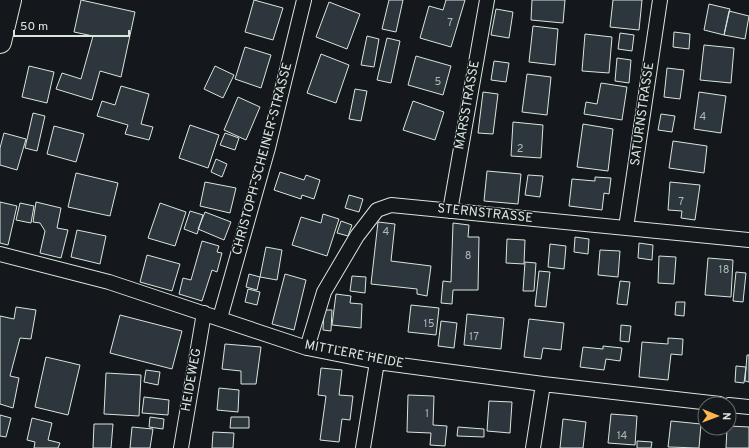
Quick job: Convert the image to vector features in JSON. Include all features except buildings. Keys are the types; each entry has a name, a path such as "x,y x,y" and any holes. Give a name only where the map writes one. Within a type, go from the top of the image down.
{"main road":[{"path":"0,42 10,0"}],"street":[{"name":"CHRISTOPH-SCHEINER-STRASSE","path":"220,318 268,148 304,0"},
{"name":"MARSSTRASSE","path":"450,211 487,0"},
{"name":"SATURNSTRASSE","path":"626,228 660,0"},
{"name":"STERNSTRASSE","path":"307,348 324,292 357,236 377,210 391,205 749,240"},
{"name":"MITTLERE HEIDE","path":"0,254 109,282 204,312 307,348 377,362 543,384 697,401"},
{"name":"HEIDEWEG","path":"180,448 204,312"},
{"path":"363,448 377,362"},
{"path":"533,448 543,384"},
{"path":"737,406 749,407"}]}
